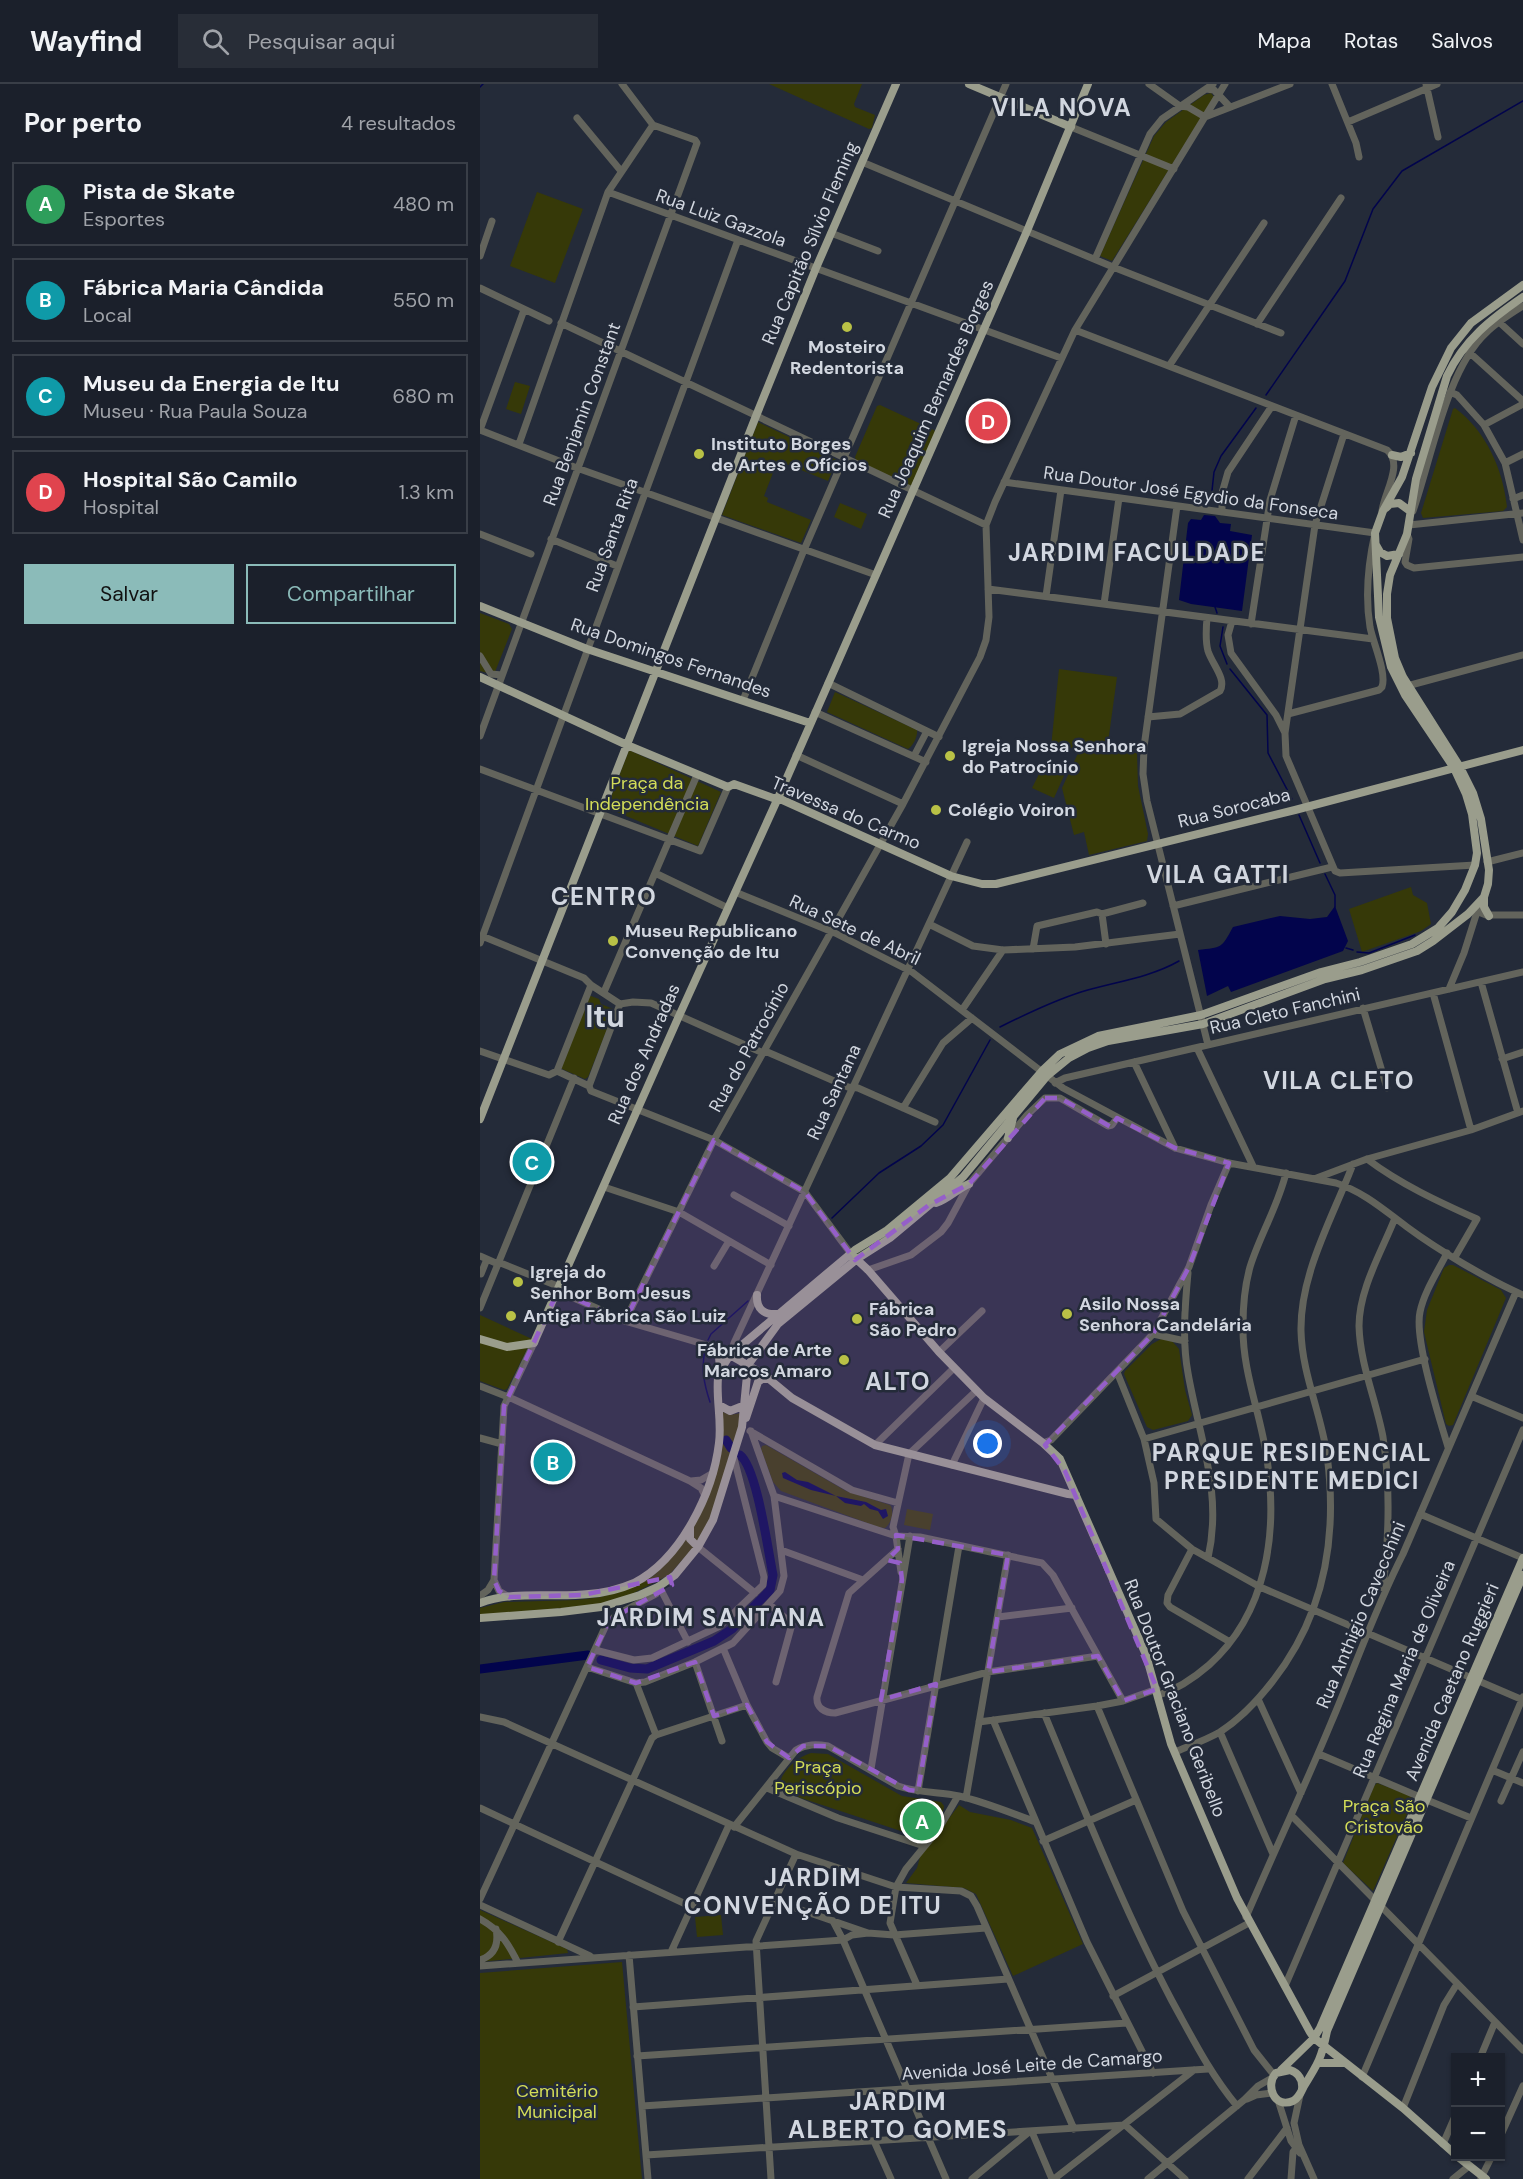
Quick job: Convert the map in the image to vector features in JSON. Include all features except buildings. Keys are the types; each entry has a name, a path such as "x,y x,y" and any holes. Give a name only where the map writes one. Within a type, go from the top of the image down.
{"main road":[{"name":"Rua Capitão Sílvio Fleming","path":"627,744 816,268 896,84"},
{"path":"969,84 1071,126"},
{"name":"Rua Joaquim Bernardes Borges","path":"815,712 1027,231 1088,84"},
{"path":"1202,1019 1321,972 1360,962 1421,939 1446,921 1465,890 1477,853 1472,814 1457,767 1405,695 1391,667 1379,617 1375,533 1382,514 1402,477 1435,380 1451,348 1471,323 1523,285"},
{"path":"1481,915 1488,884 1487,862 1478,806 1407,686 1395,658 1387,618 1388,584 1408,529 1416,479 1447,376 1454,361 1463,347 1481,328 1523,297"},
{"path":"1392,454 1401,457 1411,453"},
{"path":"1382,514 1390,504 1399,503 1410,511"},
{"path":"1376,544 1380,552 1387,556 1399,554"},
{"name":"Rua Domingos Fernandes","path":"480,606 587,649 810,723"},
{"path":"480,677 562,716 728,787"},
{"name":"Rua dos Andradas","path":"534,1343 815,712"},
{"path":"480,1119 627,744"},
{"name":"Rua Sorocaba","path":"951,876 982,884 996,884 1307,807 1523,750"},
{"name":"Travessa do Carmo","path":"728,787 734,784 778,798 951,876"},
{"path":"1465,890 1467,901 1481,915"},
{"path":"745,1429 743,1406 748,1365 784,1318 957,1172 1060,1054 1098,1036 1202,1019 1325,979 1362,970 1417,951 1460,921 1481,915"},
{"path":"720,1371 730,1356 777,1314 854,1257 890,1238 963,1177 1014,1116 1044,1074"},
{"path":"1008,1138 1014,1116"},
{"path":"929,1205 946,1199 969,1184"},
{"name":"Rua Doutor Graciano Geribello","path":"854,1257 976,1391 1043,1443 1059,1459 1137,1633 1158,1692 1175,1752 1248,1920 1314,2038 1403,2108 1451,2151"},
{"path":"757,1295 757,1302 762,1311 777,1314"},
{"path":"480,1339 512,1347 534,1343"},
{"path":"480,1603 509,1597 592,1594 623,1587 644,1577 672,1551 690,1527 713,1473 720,1431 717,1385 720,1371 718,1357 710,1346"},
{"path":"730,1356 770,1379 792,1398 875,1445 1068,1494 1076,1494"},
{"path":"480,1618 601,1607 628,1600 675,1575 698,1547 713,1520 745,1429 758,1382 762,1379 770,1379"},
{"path":"718,1405 730,1411 743,1406 752,1399"},
{"path":"690,1527 690,1539 698,1547"},
{"name":"Avenida Caetano Ruggieri","path":"1301,2091 1319,2063 1327,2031 1378,1904 1475,1679 1523,1558"},
{"name":"Avenida Caetano Ruggieri","path":"1475,1679 1523,1575"},
{"name":"Avenida Caetano Ruggieri","path":"1275,2075 1314,2038 1378,1904"},
{"path":"1319,2063 1345,2062"},
{"path":"1286,2070 1296,2073 1301,2079 1301,2091 1296,2099 1289,2102 1278,2100 1270,2086 1275,2075 1286,2070"},
{"name":"Rua Doutor Graciano Geribello","path":"1462,2161 1482,2178"}],"street":[{"path":"519,444 608,192 653,125 622,84"},
{"path":"743,700 804,550 1006,84"},
{"path":"1149,84 1180,106 1196,111 1205,117"},
{"path":"1095,260 1140,155 1155,126 1213,84"},
{"path":"561,323 986,525 1075,330 1226,84"},
{"path":"1205,117 1290,84"},
{"path":"1332,84 1356,143 1359,157"},
{"path":"1348,122 1427,86 1437,84"},
{"path":"1427,86 1438,137"},
{"path":"1206,89 1214,90 1230,108"},
{"path":"1195,96 1193,104 1196,111"},
{"path":"577,118 621,171"},
{"name":"Rua Benjamin Constant","path":"480,736 696,141 653,125"},
{"path":"1071,126 1174,169"},
{"path":"862,162 1095,260 1281,333"},
{"name":"Rua Luiz Gazzola","path":"608,192 1061,358"},
{"path":"1257,324 1341,198"},
{"path":"480,256 492,221"},
{"path":"1169,366 1264,223"},
{"path":"831,233 878,251"},
{"name":"Rua Santa Rita","path":"481,940 738,240"},
{"path":"480,288 549,321"},
{"path":"1523,306 1485,333 1470,352 1450,392 1408,529 1409,539 1404,558 1410,568 1523,557"},
{"path":"524,310 480,430 577,468 876,575"},
{"path":"1499,322 1523,344"},
{"path":"1075,330 1387,450 1392,454 1395,466 1383,502 1382,514"},
{"path":"1470,352 1523,402 1484,425"},
{"path":"1450,392 1457,395 1484,425 1505,463 1513,499 1520,513 1523,540"},
{"path":"1222,512 1228,472 1272,406"},
{"path":"1251,624 1266,518 1296,415"},
{"path":"1344,434 1316,525 1285,733 1286,756 1332,867 1340,873 1475,865"},
{"path":"1505,463 1523,454"},
{"name":"Rua Doutor José Egydio da Fonseca","path":"1004,482 1375,533"},
{"path":"1046,596 1061,490"},
{"path":"1513,499 1523,495"},
{"path":"1104,604 1119,498"},
{"path":"1177,506 1148,717 1143,774 1208,1045"},
{"path":"1408,529 1520,513"},
{"name":"Rua do Patrocínio","path":"625,1321 714,1140 903,804 984,648 989,620 986,525"},
{"path":"1288,714 1379,690 1384,682 1373,639 1368,591 1369,559 1375,533"},
{"path":"480,534 531,554"},
{"path":"551,539 617,566"},
{"path":"988,589 1373,639"},
{"path":"1148,717 1180,714 1220,692 1222,680 1208,651 1207,618"},
{"path":"1232,621 1228,635 1231,653 1276,715 1285,733"},
{"path":"1407,686 1523,655"},
{"path":"480,656 491,674 502,675"},
{"path":"828,683 939,737"},
{"path":"815,712 926,762"},
{"path":"914,756 927,731"},
{"path":"796,755 903,804"},
{"path":"480,769 534,791 596,813 600,812 700,850 728,787"},
{"path":"604,992 698,775"},
{"name":"Rua Santana","path":"730,1356 967,842"},
{"path":"1487,862 1523,853"},
{"path":"1173,906 1332,867"},
{"path":"655,873 728,908"},
{"name":"Rua Sete de Abril","path":"735,892 830,931 908,969 1056,1083 1175,1148 1229,1163 1345,1186 1375,1201 1395,1218 1455,1257 1520,1293"},
{"path":"1033,949 1035,928 1039,925 1096,912 1102,914 1143,903"},
{"path":"1102,914 1106,944"},
{"path":"1449,989 1481,915 1523,915"},
{"path":"929,924 973,946 1004,950 1106,944 1180,934"},
{"path":"481,940 541,960 584,978 620,1004 646,1002 935,1122"},
{"path":"962,1011 1004,950"},
{"name":"Rua Cleto Fanchini","path":"1056,1083 1065,1078 1523,972"},
{"path":"1314,1179 1367,1159 1471,1130 1520,1112 1502,1059 1481,982"},
{"path":"480,1051 549,1075 556,1071 591,985"},
{"path":"1433,993 1471,1130"},
{"path":"589,1086 620,1004"},
{"path":"1363,1008 1387,1088"},
{"path":"903,1108 943,1043 972,1018"},
{"path":"1197,1048 1253,1166"},
{"path":"1502,1059 1523,1052"},
{"path":"1134,1062 1175,1148"},
{"path":"556,1071 589,1086 591,1091 714,1140 805,1192"},
{"path":"480,1308 574,1078"},
{"path":"868,1270 911,1255 930,1242 948,1223 969,1184 1038,1104 1051,1097 1060,1098 1108,1126 1112,1125 1117,1118"},
{"path":"1367,1159 1386,1173 1433,1199 1477,1219 1455,1257"},
{"path":"1043,1443 1051,1440 1153,1334 1189,1267 1210,1205 1229,1163"},
{"path":"1175,1752 1220,1732 1258,1699 1293,1653 1314,1610 1327,1560 1331,1514 1327,1453 1302,1346 1301,1324 1309,1275 1353,1164"},
{"path":"979,1722 1123,1701 1191,1680 1215,1659 1246,1618 1260,1587 1269,1542 1272,1511 1267,1457 1249,1384 1243,1344 1246,1287 1251,1266 1281,1192 1286,1173"},
{"path":"604,1187 679,1212 771,1264"},
{"name":"Rua Doutor Graciano Geribello","path":"805,1192 854,1257"},
{"path":"734,1195 789,1226"},
{"path":"1383,1593 1389,1526 1387,1469 1377,1407 1362,1357 1359,1324 1364,1297 1395,1218"},
{"path":"714,1266 729,1241"},
{"path":"1447,1252 1420,1311 1419,1326 1425,1359 1448,1447"},
{"path":"492,1279 480,1274 484,1258 559,1289 625,1321 710,1346 730,1356"},
{"path":"1189,1267 1185,1341 1187,1371 1210,1472 1213,1518 1208,1558"},
{"path":"1176,1291 1182,1291 1186,1295"},
{"name":"Rua Anthigio Cavecchini","path":"1248,1920 1273,1854 1292,1816 1369,1634 1383,1593 1520,1293"},
{"path":"939,1352 982,1311"},
{"path":"1153,1334 1185,1341"},
{"path":"480,1596 489,1590 494,1581 504,1406 534,1343"},
{"path":"1144,1439 1425,1359"},
{"path":"875,1445 954,1368"},
{"path":"1117,1372 1144,1439 1154,1483 1156,1519 1192,1549 1260,1587 1523,1699 1362,2077"},
{"path":"480,1386 690,1481 701,1488 705,1496"},
{"path":"903,1561 893,1527 909,1454 976,1391"},
{"path":"1471,1396 1523,1418"},
{"path":"952,1465 984,1398"},
{"path":"745,1429 852,1490 898,1503"},
{"path":"587,1667 636,1683 645,1682 695,1662 723,1648 740,1636 783,1585 774,1496 745,1429"},
{"name":"Rua Regina Maria de Oliveira","path":"1285,1986 1523,1430"},
{"path":"480,1438 502,1444"},
{"path":"595,1650 640,1660 652,1658 720,1626 763,1585 764,1576 734,1458"},
{"path":"690,1481 701,1480 713,1473"},
{"path":"774,1496 896,1536 910,1536 1042,1563 1053,1575 1123,1701"},
{"path":"1420,1514 1523,1558"},
{"path":"870,1769 902,1580 903,1561 910,1536"},
{"path":"918,1791 959,1546"},
{"path":"698,1547 755,1593"},
{"path":"898,1549 849,1593 817,1701 823,1710 835,1713 936,1684 988,1672 1098,1656"},
{"path":"1192,1549 1168,1595 1167,1603 1170,1607 1230,1642"},
{"path":"781,1550 863,1580"},
{"path":"966,1798 1008,1555"},
{"path":"884,1562 903,1561"},
{"path":"494,1581 499,1591 509,1597"},
{"path":"658,1586 688,1642"},
{"path":"480,1899 609,1620 656,1594 658,1586"},
{"path":"769,1604 792,1624 776,1682"},
{"path":"999,1617 1072,1608"},
{"path":"723,1648 747,1705 767,1742 772,1748 789,1758"},
{"path":"695,1662 722,1741"},
{"path":"636,1683 656,1736"},
{"path":"1258,1699 1301,1793"},
{"path":"558,1942 652,1738 747,1705"},
{"path":"1097,1706 1184,1911 1254,2050 1275,2075"},
{"path":"1044,1713 1157,1972 1208,2069 1237,2106"},
{"path":"480,1717 504,1722 796,1854 896,1887 957,1891 968,1894 975,1901 1074,2129"},
{"path":"993,1720 1043,1841 1113,1996 1153,2073"},
{"path":"1220,1732 1273,1854"},
{"path":"672,1952 731,1826 767,1788 796,1750 804,1746 815,1744 828,1746 898,1786 966,1798 992,1805 1036,1822"},
{"path":"1501,1801 1523,1752"},
{"path":"1318,1754 1471,1818"},
{"path":"1492,1770 1523,1783"},
{"path":"767,1788 838,1818 924,1846"},
{"path":"881,1934 890,1920 896,1887 906,1869 938,1830 958,1796"},
{"path":"1043,1841 1136,1800"},
{"path":"480,1808 692,1907"},
{"path":"1292,1816 1523,2050"},
{"path":"771,2179 756,1941 796,1854"},
{"path":"775,1901 868,1933"},
{"path":"480,1905 592,1958"},
{"path":"480,1919 495,1927 510,1946 518,1963"},
{"path":"890,1920 894,1935 917,1985"},
{"path":"1113,1996 1202,1948 1248,1920"},
{"path":"835,1922 946,2179"},
{"path":"480,1960 489,1957 495,1949 497,1941 495,1927"},
{"path":"480,1966 843,1940 852,1935 868,1933 894,1935 987,1928"},
{"path":"628,1955 648,2179"},
{"path":"480,1960 498,1964"},
{"path":"633,2007 1008,1979"},
{"path":"1403,2108 1444,2005 1457,1984"},
{"path":"1482,2053 1495,2022"},
{"path":"637,2056 1127,2023"},
{"name":"Avenida José Leite de Camargo","path":"642,2106 1208,2069"},
{"path":"1030,2132 1053,2179 1195,2070"},
{"name":"Avenida Caetano Ruggieri","path":"1148,2179 1258,2086 1275,2075"},
{"path":"1505,2126 1523,2086"},
{"path":"1291,2179 1296,2143 1294,2118 1301,2091"},
{"name":"Avenida Caetano Ruggieri","path":"1244,2100 1256,2095 1272,2093"},
{"path":"1278,2100 1287,2128 1314,2179"},
{"path":"1443,2144 1451,2124"},
{"path":"646,2155 1125,2125 1185,2179"},
{"path":"1248,2179 1287,2128"},
{"path":"972,2179 1030,2132"},
{"path":"874,2141 891,2179"},
{"path":"1453,2179 1462,2161"},
{"path":"1482,2178 1490,2161"}],"highlighted area":[{"path":"1045,1098 1060,1098 1111,1127 1117,1118 1175,1148 1229,1163 1189,1267 1153,1334 1045,1445 1065,1471 1157,1689 1123,1701 1098,1656 988,1672 1008,1555 896,1535 898,1549 887,1560 900,1563 902,1580 881,1700 936,1684 918,1791 909,1790 828,1746 803,1746 789,1758 767,1742 747,1705 714,1716 695,1662 636,1683 587,1667 609,1620 672,1585 670,1577 583,1595 509,1597 499,1591 494,1580 504,1406 558,1291 625,1321 714,1140 805,1192 855,1260 929,1205 969,1184"}],"green space":[{"path":"769,84 862,84 854,104 855,107 875,115 872,128 869,129"},
{"path":"1211,93 1214,97 1112,261 1100,256 1154,136 1166,122 1204,95"},
{"path":"537,192 583,209 555,283 510,266"},
{"path":"515,382 530,386 521,414 506,409"},
{"path":"880,405 936,433 913,485 910,486 856,460 855,457 877,406"},
{"path":"1455,408 1476,428 1491,452 1502,479 1507,507 1503,511 1423,518 1421,513"},
{"path":"758,422 837,460 828,481 784,463 782,467 776,465 764,496 768,498 767,502 811,520 801,543 722,515"},
{"path":"840,503 867,514 861,529 834,517"},
{"path":"480,613 509,624 512,629 495,672 491,674 480,671"},
{"path":"1059,669 1117,677 1107,750 1051,747"},
{"path":"835,692 917,730 913,743 908,749 827,712"},
{"name":"Praça da Independência","path":"629,750 721,792 698,846 607,808"},
{"path":"1079,751 1137,753 1138,786 1148,834 1147,841 1089,855 1084,832 1074,835 1062,788"},
{"path":"1046,760 1067,769 1054,798 1032,788"},
{"path":"1411,887 1413,895 1427,903 1431,924 1421,931 1362,952 1349,909"},
{"path":"588,997 599,999 601,1004 613,1009 614,1012 588,1077 585,1079 562,1069 560,1065"},
{"path":"1449,1265 1501,1290 1506,1298 1453,1425 1449,1426 1446,1424 1424,1332 1427,1310 1444,1268"},
{"path":"480,1315 532,1339 507,1389 504,1390 480,1381"},
{"path":"1161,1339 1172,1341 1179,1349 1185,1390 1192,1415 1188,1421 1153,1430 1147,1427 1124,1374 1152,1344"},
{"path":"723,1412 730,1415 741,1413 740,1427 715,1511 700,1540 669,1575 626,1597 598,1605 480,1615 480,1608 504,1602 601,1597 633,1587 653,1576 671,1558 719,1462 723,1443"},
{"path":"766,1445 846,1491 890,1505 892,1517 889,1524 885,1528 878,1527 781,1491 773,1482 761,1449"},
{"path":"907,1509 933,1514 930,1530 904,1525"},
{"name":"Praça Periscópio","path":"811,1753 828,1754 902,1796 941,1802 944,1806 940,1821 930,1833 922,1838 798,1797 782,1789 779,1785 791,1765"},
{"name":"Praça São Cristovão","path":"1377,1783 1411,1796 1413,1800 1373,1891 1343,1863"},
{"path":"959,1805 970,1812 1011,1820 1032,1828 1083,1944 1013,1976 976,1894 964,1888 906,1883 917,1868 920,1857"},
{"path":"480,1910 567,1949 568,1953 480,1962"},
{"path":"721,1915 723,1935 697,1937 695,1917"},
{"name":"Cemitério Municipal","path":"622,1962 642,2179 480,2179 480,1973"}],"shaded area":[{"path":"1204,515 1215,516 1220,523 1231,524 1230,531 1252,535 1242,611 1191,604 1179,600 1188,523 1191,519 1201,520"},
{"path":"1335,906 1348,941 1343,951 1231,992 1228,986 1207,996 1198,950 1220,946 1233,927 1280,916 1310,919 1327,917"},
{"path":"785,1472 797,1480 808,1482 836,1496 811,1490 783,1478 782,1473"},
{"path":"836,1496 866,1502 881,1510 886,1509 888,1516 883,1519 878,1511 864,1504 861,1506 845,1503"}],"waterway":[{"path":"480,87 483,84"},
{"path":"1266,395 1345,281 1373,209 1402,171 1523,101"},
{"path":"1211,500 1214,472 1221,456 1256,408"},
{"path":"1215,607 1217,613"},
{"path":"1223,627 1220,646 1227,664"},
{"path":"1230,669 1267,715 1268,753 1292,799"},
{"path":"1299,815 1320,863"},
{"path":"1325,874 1335,895 1335,907"},
{"path":"1357,952 1369,953 1415,935"},
{"path":"1346,948 1353,950"},
{"path":"1000,1027 1071,996 1093,988 1144,976 1179,961"},
{"path":"832,1218 879,1173 921,1146 943,1125 990,1040"},
{"path":"708,1340 711,1334 748,1301"},
{"path":"705,1350 704,1376 710,1402"},
{"path":"726,1440 731,1448"},
{"path":"601,1660 630,1668 647,1669 714,1641 732,1629 770,1590 773,1575 757,1492 752,1476 740,1455"},
{"path":"480,1669 588,1655"}],"place":[{"name":"Mosteiro Redentorista","path":"847,327"},
{"name":"Hospital São Camilo","path":"988,421"},
{"name":"Instituto Borges de Artes e Ofícios","path":"699,454"},
{"name":"Igreja Nossa Senhora do Patrocínio","path":"950,756"},
{"name":"Colégio Voiron","path":"936,810"},
{"name":"Museu Republicano Convenção de Itu","path":"613,941"},
{"name":"Museu da Energia de Itu","path":"532,1162"},
{"name":"Igreja do Senhor Bom Jesus","path":"518,1282"},
{"name":"Asilo Nossa Senhora Candelária","path":"1067,1314"},
{"name":"Antiga Fábrica São Luiz","path":"511,1316"},
{"name":"Fábrica São Pedro","path":"857,1319"},
{"name":"Fábrica de Arte Marcos Amaro","path":"844,1360"},
{"name":"Fábrica Maria Cândida","path":"553,1462"},
{"name":"Pista de Skate","path":"922,1821"}],"district":[{"name":"VILA NOVA","path":"1062,107"},
{"name":"JARDIM FACULDADE","path":"1137,552"},
{"name":"VILA GATTI","path":"1218,874"},
{"name":"CENTRO","path":"604,896"},
{"name":"Itu","path":"605,1016"},
{"name":"VILA CLETO","path":"1339,1080"},
{"name":"ALTO","path":"898,1381"},
{"name":"PARQUE RESIDENCIAL PRESIDENTE MEDICI","path":"1292,1466"},
{"name":"JARDIM SANTANA","path":"711,1617"},
{"name":"JARDIM CONVENÇÃO DE ITU","path":"813,1891"},
{"name":"JARDIM ALBERTO GOMES","path":"898,2115"}]}
